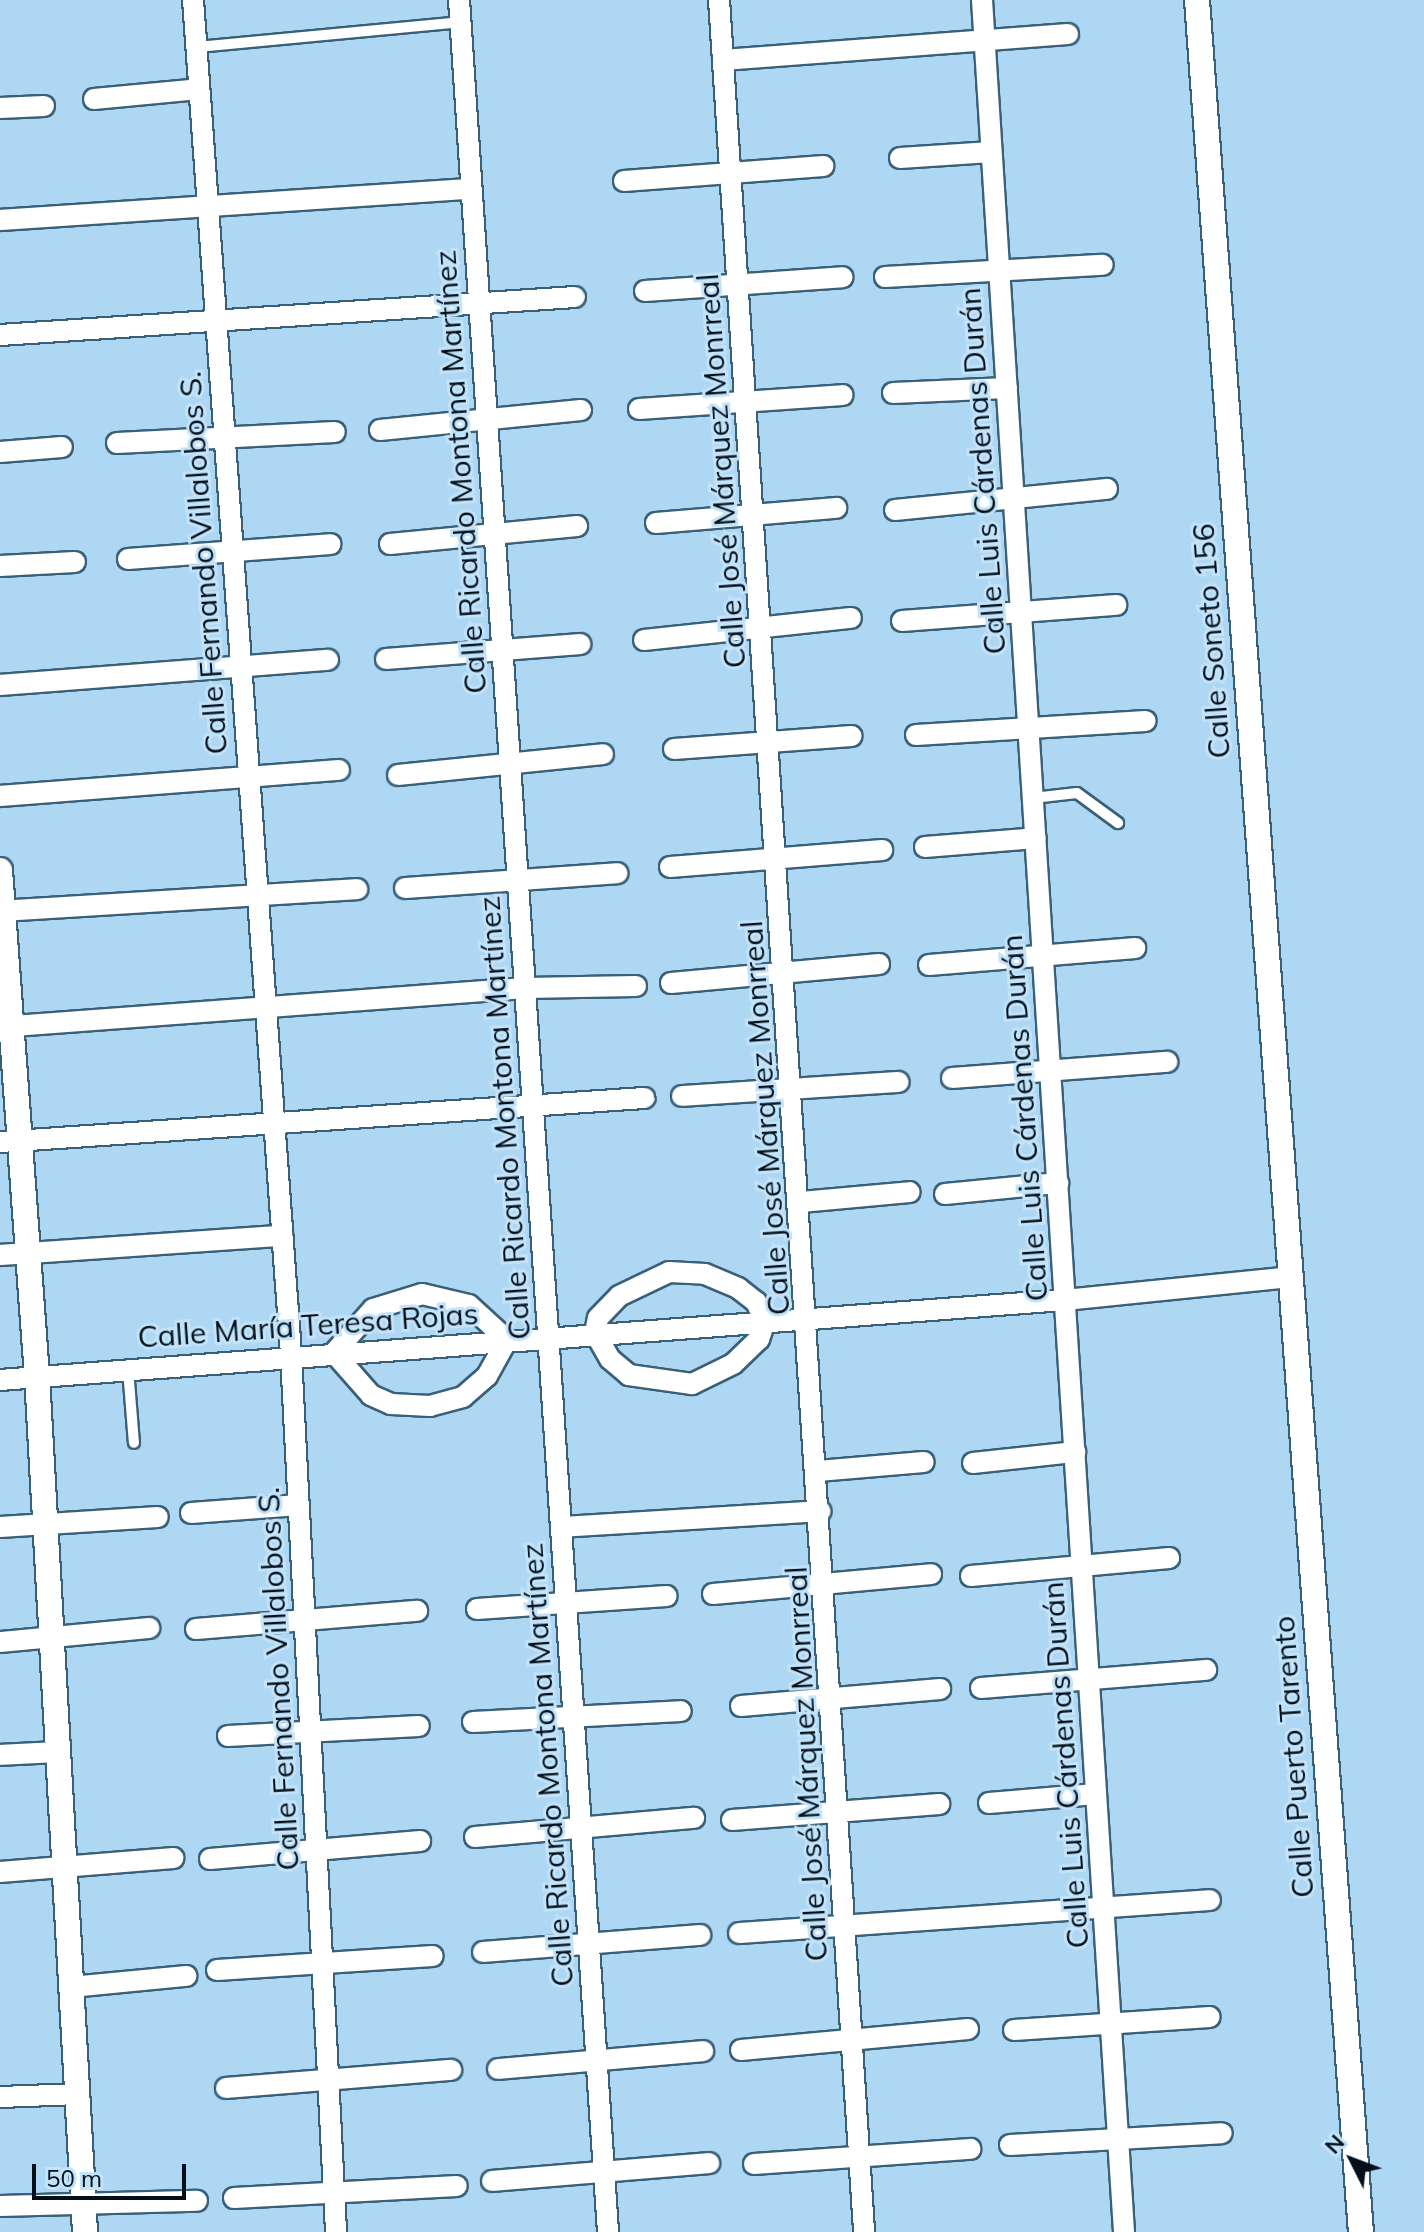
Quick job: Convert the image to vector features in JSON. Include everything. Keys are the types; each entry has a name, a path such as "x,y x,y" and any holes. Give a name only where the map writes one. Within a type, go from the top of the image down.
{"street":[{"name":"Calle Fernando Villalobos S.","path":"193,0 291,1355 336,2232"},
{"name":"Calle Ricardo Montona Martínez","path":"459,0 608,2232"},
{"name":"Calle José Márquez Monrreal","path":"719,0 809,1318 864,2232"},
{"name":"Calle Luis Cárdenas Durán","path":"982,0 1124,2232"},
{"name":"Calle Soneto 156","path":"1197,0 1290,1277"},
{"path":"723,60 1068,34"},
{"path":"94,99 199,89"},
{"path":"0,108 44,106"},
{"path":"900,158 991,152"},
{"path":"624,181 730,176 823,166"},
{"path":"0,220 470,189"},
{"path":"885,277 1103,265"},
{"path":"645,291 739,287 843,277"},
{"path":"0,335 216,318 575,297"},
{"path":"893,393 1007,388"},
{"path":"639,409 843,395"},
{"path":"380,430 581,410"},
{"path":"117,443 335,432"},
{"path":"0,452 62,447"},
{"path":"895,510 1107,489"},
{"path":"656,523 836,508"},
{"path":"390,544 577,526"},
{"path":"128,559 330,544"},
{"path":"0,566 75,562"},
{"path":"902,621 1116,605"},
{"path":"644,640 851,618"},
{"path":"386,659 580,644"},
{"path":"0,685 328,660"},
{"path":"916,735 1028,725 1146,721"},
{"path":"674,749 852,736"},
{"path":"398,775 603,754"},
{"path":"0,796 249,774 339,770"},
{"path":"925,847 1036,838"},
{"path":"670,867 778,862 882,850"},
{"path":"0,870 9,1141 27,1253 37,1376 85,2232"},
{"path":"405,888 617,873"},
{"path":"1,910 357,889"},
{"path":"929,965 1043,951 1135,948"},
{"path":"671,983 786,970 879,964"},
{"path":"5,1026 525,988 636,986"},
{"path":"952,1078 1050,1068 1167,1062"},
{"path":"682,1096 899,1082"},
{"path":"9,1141 533,1102 644,1098"},
{"path":"945,1194 1058,1183"},
{"path":"801,1202 910,1192"},
{"path":"0,1255 282,1236"},
{"path":"669,1272 705,1274 738,1288 756,1302 765,1321 759,1339 725,1371 679,1385 629,1375 610,1359 595,1333 598,1318 619,1296 669,1272"},
{"name":"Calle María Teresa Rojas","path":"0,1380 291,1355 1065,1300 1290,1277"},
{"name":"Calle Puerto Tarento","path":"1290,1277 1361,2232"},
{"path":"422,1294 469,1305 507,1340 478,1385 430,1406 391,1404 371,1395 334,1353 373,1309 422,1294"},
{"path":"973,1463 1075,1452"},
{"path":"818,1471 924,1462"},
{"path":"191,1513 299,1505"},
{"path":"561,1527 821,1511"},
{"path":"0,1527 158,1517"},
{"path":"971,1576 1169,1558"},
{"path":"713,1594 931,1574"},
{"path":"477,1609 667,1596"},
{"path":"196,1629 305,1616 417,1611"},
{"path":"0,1642 149,1628"},
{"path":"981,1688 1206,1670"},
{"path":"741,1706 832,1703 940,1689"},
{"path":"473,1722 573,1714 681,1711"},
{"path":"228,1736 419,1726"},
{"path":"0,1755 57,1752"},
{"path":"989,1803 1096,1794"},
{"path":"732,1820 839,1815 939,1804"},
{"path":"475,1837 694,1818"},
{"path":"210,1859 420,1841"},
{"path":"0,1872 173,1858"},
{"path":"739,1933 846,1930 1210,1900"},
{"path":"483,1952 589,1947 700,1935"},
{"path":"217,1970 433,1956"},
{"path":"71,1987 186,1976"},
{"path":"1014,2030 1111,2028 1210,2017"},
{"path":"741,2050 852,2043 968,2029"},
{"path":"498,2069 597,2063 703,2051"},
{"path":"226,2088 451,2070"},
{"path":"0,2097 78,2094"},
{"path":"1010,2145 1118,2136 1222,2133"},
{"path":"754,2164 859,2154 970,2149"},
{"path":"492,2181 709,2163"},
{"path":"234,2198 457,2186"},
{"path":"0,2206 197,2201"}],"lane":[{"path":"197,47 460,22"},
{"path":"1033,798 1077,793 1118,823"},
{"path":"128,1369 134,1443"}]}
